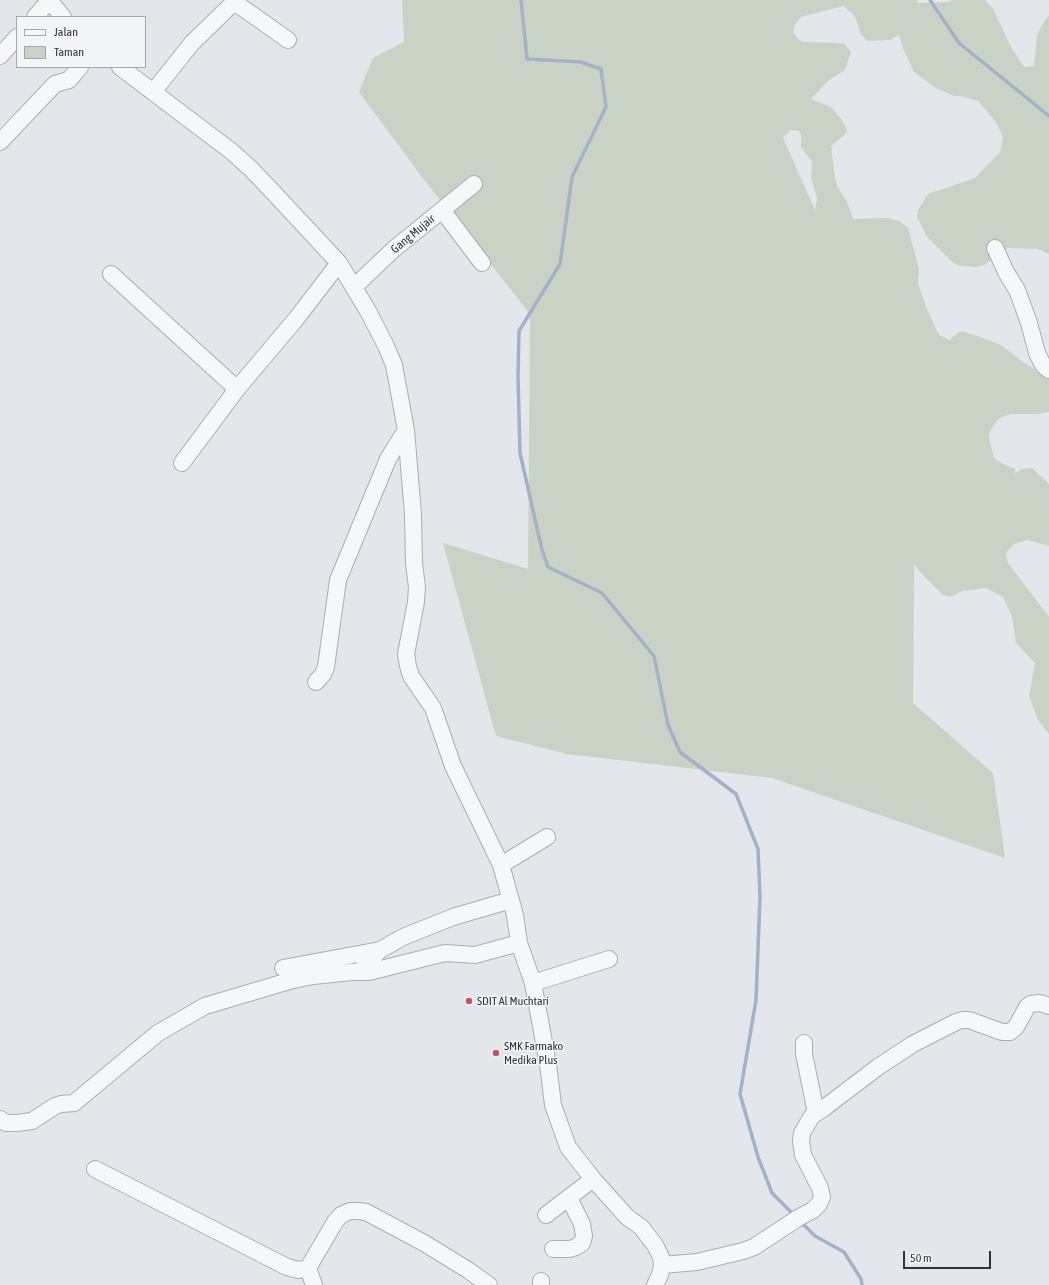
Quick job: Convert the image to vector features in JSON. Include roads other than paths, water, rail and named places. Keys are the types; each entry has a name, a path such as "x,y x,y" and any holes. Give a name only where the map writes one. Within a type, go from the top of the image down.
{"street":[{"path":"35,16 49,0 62,16"},
{"path":"153,92 192,42 206,30 225,9 230,6 237,4 288,40"},
{"path":"0,56 16,38"},
{"path":"0,142 55,84 69,80 79,68"},
{"path":"121,68 231,151 250,168 339,263 380,333 394,364 406,430 413,514 414,563 417,587 415,609 406,654 408,666 411,676 433,708 453,766 501,865 515,915 519,943 533,983 548,1064 553,1105 568,1147 593,1179 627,1217 641,1227 655,1245 662,1265 660,1275 655,1285"},
{"name":"Gang Mujair","path":"354,287 394,248 474,184"},
{"path":"442,210 482,263"},
{"path":"995,248 1006,272 1017,290 1030,323 1037,353 1043,364 1049,370"},
{"path":"182,462 236,389 296,319 339,263"},
{"path":"111,274 236,389"},
{"path":"316,682 323,674 326,667 338,580 388,459 406,430"},
{"path":"501,865 547,837"},
{"path":"359,972 380,950 403,937 453,917 511,900"},
{"path":"0,1119 6,1123 17,1124 32,1121 55,1106 74,1103 158,1034 204,1006 289,980 313,976 369,972 445,953 476,955 519,943"},
{"path":"283,968 380,950"},
{"path":"533,983 609,959"},
{"path":"662,1265 697,1262 754,1247 813,1210 819,1204 822,1197 820,1188 803,1155 801,1141 802,1133 806,1124 812,1116 878,1067 912,1044 962,1020 969,1020 1002,1032 1010,1032 1016,1027 1027,1007 1031,1004 1040,1003 1049,1006"},
{"path":"804,1043 804,1054 816,1113"},
{"path":"95,1169 286,1267 298,1270 308,1268"},
{"path":"546,1215 593,1179"},
{"path":"553,1249 570,1249 582,1243 584,1236 582,1224 569,1198"},
{"path":"314,1285 308,1268 334,1222 341,1215 350,1211 366,1212 424,1243 468,1270 489,1285"}],"waterway":[{"path":"521,0 527,59 581,62 601,69 606,107 572,177 560,264 519,331 518,376 520,453 542,550 548,567 602,593 654,656 668,725 680,752 736,794 758,849 760,897 756,1000 740,1094 758,1157 772,1193 794,1215"},
{"path":"930,0 959,43 1049,116"},
{"path":"800,1221 815,1236 844,1252 861,1279 862,1285"}],"place":[{"name":"SDIT Al Muchtari","path":"469,1001"},
{"name":"SMK Farmako Medika Plus","path":"496,1053"}]}
